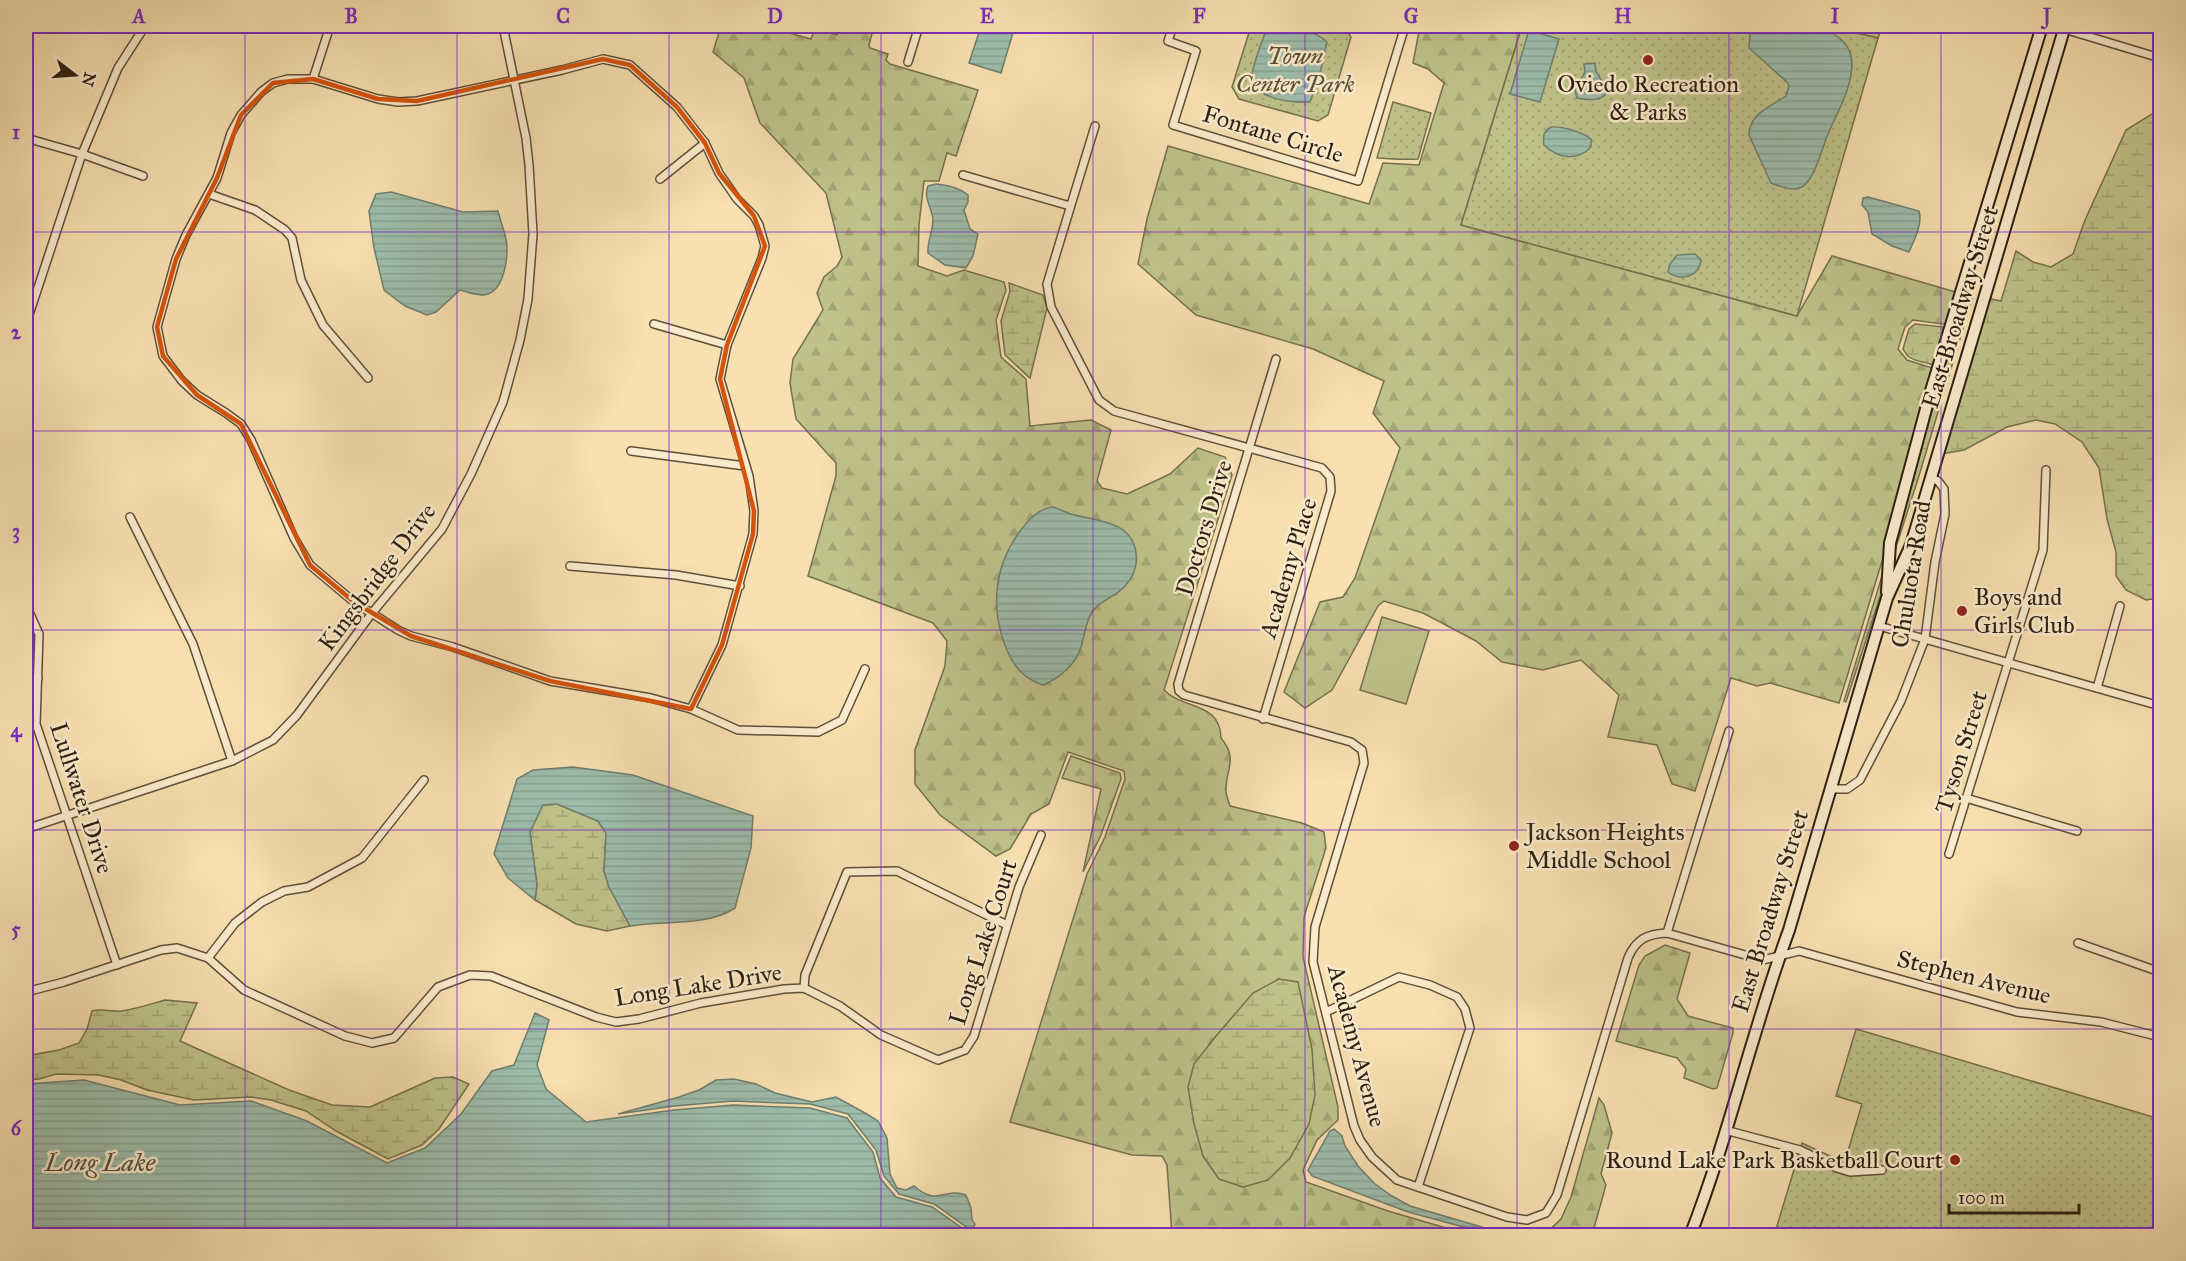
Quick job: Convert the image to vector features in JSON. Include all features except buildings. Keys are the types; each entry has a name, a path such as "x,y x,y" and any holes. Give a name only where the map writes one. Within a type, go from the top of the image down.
{"main road":[{"name":"East Broadway Street","path":"1887,598 1890,543 1930,394 2042,26"},
{"name":"East Broadway Street","path":"1689,1236 1701,1206 1789,930 1887,598 1911,545 2063,26"}],"street":[{"path":"26,324 82,154 118,68 145,26"},
{"path":"313,79 330,26"},
{"name":"Kingsbridge Drive","path":"26,830 232,761 273,740 297,715 372,613 442,529 457,503 503,402 520,340 528,299 533,222 526,138 502,26"},
{"path":"908,63 919,26"},
{"name":"Fontane Circle","path":"1173,26 1168,41 1196,51 1173,125 1358,181 1405,26"},
{"path":"2063,26 2160,57"},
{"path":"691,709 722,645 753,534 754,511 749,476 720,379 727,345 765,246 754,216 737,199 719,173 705,143 677,107 630,65 603,59 417,101 398,102 378,99 313,79 288,79 273,83 252,101 231,133 217,178 186,235 176,259 156,327 163,356 182,381 197,395 241,424 251,440 294,538 310,565 354,602 411,636 453,647 550,681 651,698 691,709 738,730 818,732 842,720 865,669"},
{"name":"Doctors Drive","path":"1095,126 1047,284 1048,295 1099,400 1114,411 1249,448 1178,684 1179,691 1184,695 1263,719"},
{"path":"26,138 82,154 143,176"},
{"path":"660,179 705,143"},
{"path":"963,175 1070,206"},
{"path":"209,194 255,210 285,230 292,238 301,280 322,325 368,378"},
{"path":"654,324 727,345"},
{"path":"1249,448 1276,359"},
{"name":"Academy Place","path":"1249,448 1322,468 1330,477 1332,491 1263,719"},
{"path":"632,451 745,466"},
{"name":"Tyson Street","path":"1949,854 2043,550 2046,470"},
{"name":"Chuluota Road","path":"1830,789 1847,789 1860,780 1901,701 1925,639 1935,562 1945,514 1944,489 1938,481 1931,478"},
{"path":"130,517 193,644 232,761"},
{"path":"570,566 676,574 740,586"},
{"name":"Lullwater Drive","path":"26,604 39,634 36,724 117,965"},
{"path":"2097,688 2120,606"},
{"path":"1879,626 2160,706"},
{"path":"26,678 38,678"},
{"name":"Academy Avenue","path":"1263,719 1351,742 1362,750 1364,763 1315,927 1313,962 1354,1126 1371,1157 1397,1180 1507,1217 1527,1220 1546,1213 1557,1195 1628,958 1633,947 1641,939 1653,933 1667,933"},
{"path":"1729,731 1667,933 1763,960 1780,955"},
{"path":"208,958 235,923 262,902 284,891 308,887 362,858 424,780"},
{"path":"1966,798 2077,831"},
{"name":"Long Lake Court","path":"955,1054 965,1050 974,1036 1019,887 1041,835"},
{"path":"804,988 805,975 847,872 897,871 1007,925"},
{"path":"2078,943 2158,972 2160,958"},
{"name":"Long Lake Drive","path":"26,992 161,950 177,948 208,958 244,990 345,1036 372,1043 394,1038 438,987 470,975 491,976 596,1017 616,1022 639,1019 701,1003 784,988 804,988 840,1006 881,1035 938,1060 955,1054"},
{"name":"Stephen Avenue","path":"1780,955 1799,951 2017,1012 2102,1022 2160,1037"},
{"path":"1326,1012 1399,977 1430,985 1448,993 1457,998 1465,1009 1470,1028 1418,1187"},
{"path":"1725,1130 1800,1150 1850,1172 1882,1170"}],"highlighted area":[{"path":"603,59 630,65 677,107 705,143 719,173 754,216 765,246 727,345 720,379 754,511 753,534 722,645 691,709 550,681 411,636 354,602 310,565 241,424 197,395 163,356 157,327 176,259 217,178 241,115 273,83 313,79 378,99 417,101"}],"green space":[{"path":"721,26 764,26 811,39 815,28 837,35 840,26 874,26 870,48 888,54 886,60 890,64 978,90 956,156 947,153 939,181 924,181 919,225 918,266 947,276 964,270 1004,282 1006,290 996,320 1001,357 1026,379 1030,426 1091,420 1111,430 1097,481 1102,488 1127,494 1170,474 1198,448 1225,457 1232,475 1164,690 1181,701 1208,712 1219,726 1221,738 1230,758 1226,791 1230,806 1302,823 1324,832 1326,848 1304,917 1303,957 1338,1107 1338,1120 1317,1140 1303,1170 1306,1182 1388,1211 1470,1235 1172,1235 1167,1165 1162,1156 1132,1155 1010,1122 1087,874 1105,837 1125,779 1124,771 1068,752 1049,804 1031,814 1010,849 996,856 940,815 915,784 915,750 945,666 947,641 933,623 808,576 836,476 836,463 796,419 790,383 793,359 823,310 817,293 824,277 837,266 842,257 826,193 760,123 744,78 713,52"},
{"name":"Town Center Park","path":"1251,26 1344,26 1351,37 1328,115 1318,121 1239,99 1232,87"},
{"path":"1420,26 1522,26 1461,225 1797,316 1832,256 1959,293 1950,325 1913,320 1905,327 1898,349 1907,360 1932,368 1939,373 1839,703 1770,683 1757,686 1731,678 1695,791 1672,784 1657,745 1608,737 1619,695 1581,660 1543,670 1502,662 1476,641 1423,613 1384,601 1378,606 1332,690 1305,708 1284,692 1320,602 1343,597 1355,578 1400,448 1373,413 1384,381 1313,349 1196,315 1138,264 1147,219 1168,146 1369,204 1383,163 1419,165 1444,83 1428,69 1413,63"},
{"name":"Oviedo Recreation & Parks","path":"1522,26 1825,26 1878,38 1797,316 1461,225"},
{"path":"1825,26 1882,26 1878,38"},
{"path":"1886,26 1920,26 1920,28 1885,31"},
{"path":"1393,102 1431,113 1418,159 1377,158"},
{"path":"2160,109 2160,598 2146,600 2126,590 2116,576 2116,552 2107,519 2099,468 2082,442 2055,424 2036,420 2007,427 1964,450 1935,455 1982,297 2001,301 2016,251 2033,262 2051,267 2073,254 2085,220 2126,130"},
{"path":"1009,283 1043,295 1047,308 1030,378 1005,355 1001,321 1010,291"},
{"path":"1963,292 1973,295 1918,479 1846,702 1844,701 1943,375 1936,367 1909,357 1903,349 1909,329 1915,324 1953,328 1960,318"},
{"path":"26,614 35,655 32,668 26,672"},
{"path":"1382,617 1429,631 1406,704 1360,690"},
{"path":"1071,756 1120,773 1121,779 1101,835 1083,872 1101,789 1062,778"},
{"path":"543,804 557,804 598,821 606,833 604,871 609,887 630,926 607,931 576,924 535,900 537,885 530,832"},
{"path":"1665,945 1690,953 1677,999 1688,1016 1733,1028 1717,1088 1713,1089 1684,1078 1686,1069 1677,1058 1616,1041 1639,965 1645,956"},
{"path":"1279,979 1298,982 1312,1049 1315,1095 1309,1124 1290,1158 1268,1180 1243,1187 1219,1179 1203,1156 1194,1124 1188,1087 1194,1064 1216,1036 1253,993"},
{"path":"165,1000 197,1003 180,1041 289,1090 332,1105 370,1107 435,1078 453,1077 469,1084 439,1129 422,1145 388,1159 336,1131 306,1111 271,1100 251,1097 194,1100 147,1090 99,1075 56,1074 26,1080 26,1056 59,1050 79,1043 87,1029 92,1011 121,1011"},
{"path":"1856,1029 2160,1119 2160,1235 1774,1236 1802,1143 1845,1161 1862,1104 1836,1096"},
{"path":"1599,1098 1604,1105 1612,1133 1601,1174 1606,1185 1592,1235 1544,1235 1561,1219 1571,1197"}],"water":[{"path":"1785,25 1819,29 1834,34 1845,43 1851,56 1851,74 1845,97 1811,177 1802,187 1786,188 1771,183 1749,135 1757,116 1786,96 1789,86 1749,48 1750,33 1754,26"},
{"path":"981,26 1015,26 1001,73 969,63"},
{"path":"1270,26 1308,31 1327,42 1320,74 1310,102 1276,99 1260,91 1255,85 1252,78 1253,68 1267,28"},
{"path":"1529,30 1559,39 1540,102 1510,94"},
{"path":"1595,63 1596,71 1608,92 1598,99 1577,98 1575,90 1585,72 1584,64"},
{"path":"1551,127 1582,134 1591,139 1591,147 1580,155 1567,156 1555,153 1544,145 1544,134"},
{"path":"936,184 949,186 968,195 968,202 964,210 970,229 978,234 973,256 966,268 945,265 928,253 933,219 927,199 927,190 928,186"},
{"path":"391,192 463,212 498,211 506,239 507,253 502,278 494,291 481,295 460,290 436,312 427,315 405,306 384,290 374,248 369,211 376,194"},
{"path":"1868,197 1919,211 1919,227 1909,252 1892,246 1872,234 1868,212 1862,205 1863,198"},
{"path":"1695,254 1701,260 1700,266 1694,273 1678,277 1668,272 1670,264 1677,255"},
{"path":"1053,507 1120,528 1133,542 1136,567 1125,586 1099,604 1092,612 1079,653 1071,665 1043,685 1025,675 1009,655 998,618 997,587 1005,558 1021,530 1035,515 1044,509"},
{"path":"573,767 633,775 753,816 751,848 735,908 711,918 630,926 609,887 604,871 606,833 598,821 557,804 543,805 530,832 537,885 535,900 508,878 494,854 517,779 533,770"},
{"name":"Long Lake","path":"535,1013 549,1020 537,1065 546,1089 586,1122 674,1110 733,1105 810,1108 847,1118 873,1152 880,1178 896,1197 932,1207 972,1235 26,1235 26,1084 84,1080 180,1105 251,1101 307,1121 387,1163 425,1148 461,1114 492,1071 514,1065"},
{"path":"734,1079 756,1084 775,1093 812,1102 836,1097 878,1121 887,1138 890,1174 897,1188 906,1190 914,1186 922,1192 935,1196 952,1193 966,1195 975,1224 972,1231 934,1204 899,1194 884,1176 876,1150 848,1114 810,1104 733,1101 618,1114 679,1097 699,1090 716,1080"},
{"path":"1334,1129 1342,1136 1345,1146 1358,1166 1375,1184 1392,1196 1410,1206 1509,1235 1493,1235 1408,1212 1312,1176 1308,1170 1330,1131"}],"place":[{"name":"Oviedo Recreation & Parks","path":"1648,60"},
{"name":"Boys and Girls Club","path":"1962,611"},
{"name":"Jackson Heights Middle School","path":"1514,846"},
{"name":"Round Lake Park Basketball Court","path":"1955,1160"}]}
